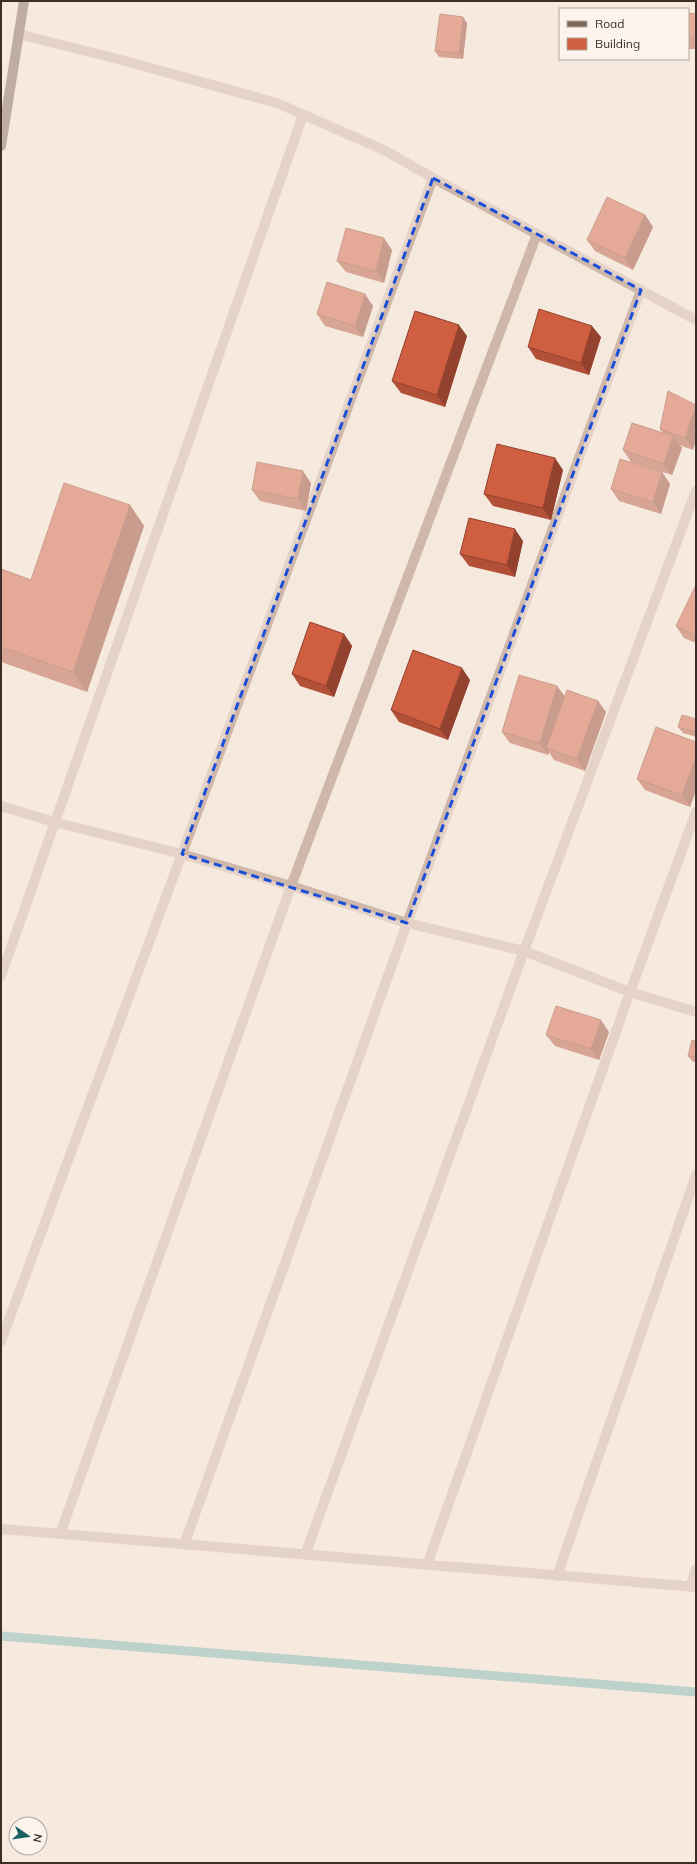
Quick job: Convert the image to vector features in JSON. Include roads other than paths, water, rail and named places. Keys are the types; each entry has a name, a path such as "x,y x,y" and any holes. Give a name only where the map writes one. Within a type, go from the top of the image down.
{"main road":[{"path":"1,146 24,1"}],"street":[{"path":"18,34 118,59 276,103 386,151 433,178 696,320"},
{"path":"1,976 303,115"},
{"path":"1,1341 433,178"},
{"path":"60,1534 291,886 536,234"},
{"path":"184,1545 407,923 641,290"},
{"path":"305,1555 524,952 696,491"},
{"path":"1,806 54,822 182,854 291,886 407,923 524,952 630,992 696,1012"},
{"path":"427,1565 630,992 696,812"},
{"path":"557,1576 696,1175"},
{"path":"1,1529 693,1587 696,1569"}],"waterway":[{"path":"1,1636 696,1692"}]}
